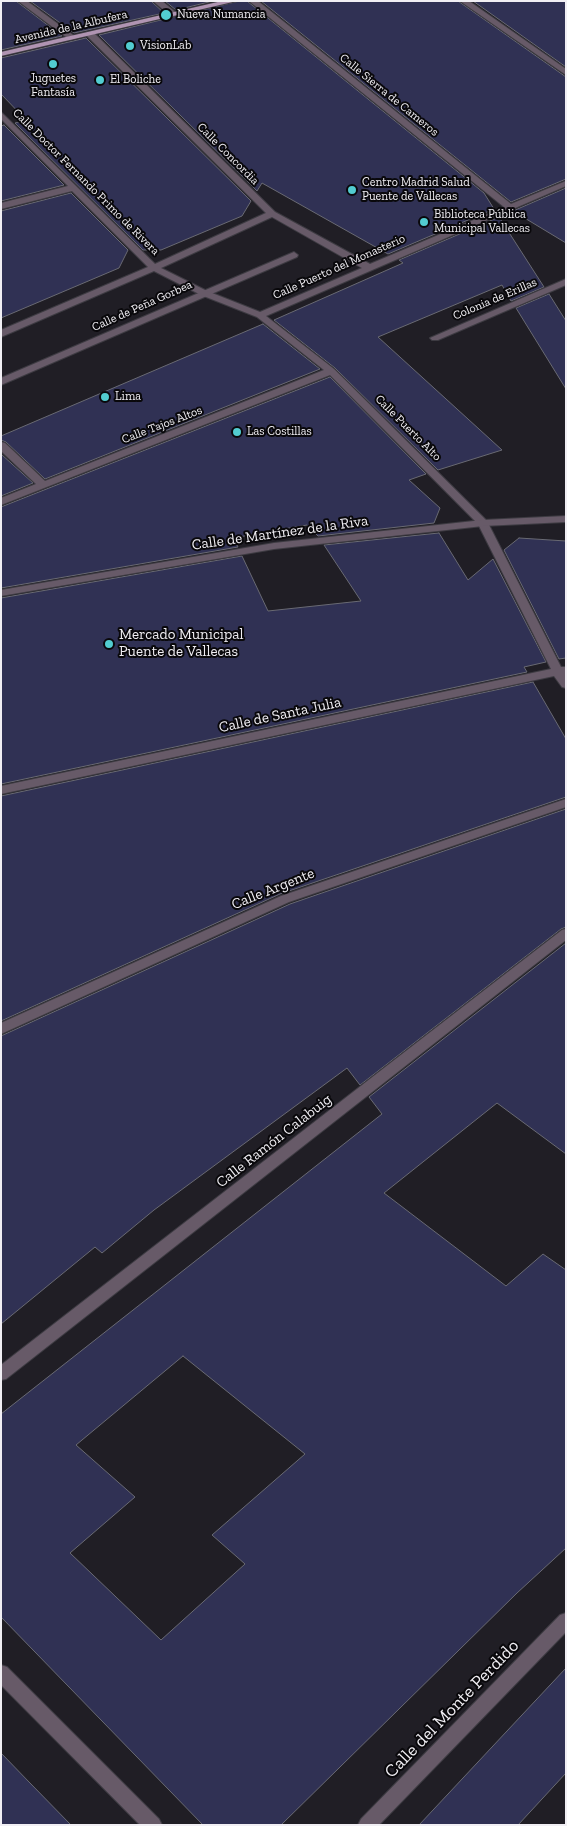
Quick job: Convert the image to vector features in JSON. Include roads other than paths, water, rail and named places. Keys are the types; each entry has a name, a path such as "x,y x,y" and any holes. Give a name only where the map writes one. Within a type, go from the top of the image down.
{"main road":[{"name":"Avenida de la Albufera","path":"1,54 234,1"}],"street":[{"path":"22,1 73,38"},
{"path":"156,1 175,15"},
{"name":"Calle Sierra de Cameros","path":"253,1 510,207"},
{"path":"464,1 566,72"},
{"name":"Calle Concordia","path":"90,34 272,214 368,267"},
{"name":"Calle Doctor Fernando Primo de Rivera","path":"1,114 72,188 154,268"},
{"name":"Calle Puerto del Monasterio","path":"260,315 566,183"},
{"path":"1,206 72,188"},
{"path":"1,334 154,268 272,214"},
{"name":"Calle de Peña Gorbea","path":"1,382 204,292 294,255"},
{"name":"Calle Puerto Alto","path":"154,268 204,292 260,315 331,371 483,523 561,670 566,684"},
{"name":"Colonia de Erillas","path":"435,338 566,282"},
{"name":"Calle Tajos Altos","path":"1,502 331,371"},
{"path":"1,445 44,485"},
{"name":"Calle de Martínez de la Riva","path":"1,593 274,546 483,523 566,519"},
{"name":"Calle de Santa Julia","path":"1,790 561,670"},
{"name":"Calle Argente","path":"1,1029 285,899 566,803"},
{"name":"Calle Ramón Calabuig","path":"1,1374 566,933"},
{"name":"Calle del Monte Perdido","path":"367,1825 566,1620"},
{"path":"1,1674 153,1825"}],"place":[{"name":"Nueva Numancia","path":"166,15"},
{"name":"VisionLab","path":"130,46"},
{"name":"Juguetes Fantasía","path":"53,64"},
{"name":"El Boliche","path":"100,80"},
{"name":"Centro Madrid Salud Puente de Vallecas","path":"352,190"},
{"name":"Biblioteca Pública Municipal Vallecas","path":"424,222"},
{"name":"Lima","path":"105,397"},
{"name":"Las Costillas","path":"237,432"},
{"name":"Mercado Municipal Puente de Vallecas","path":"109,644"}]}
